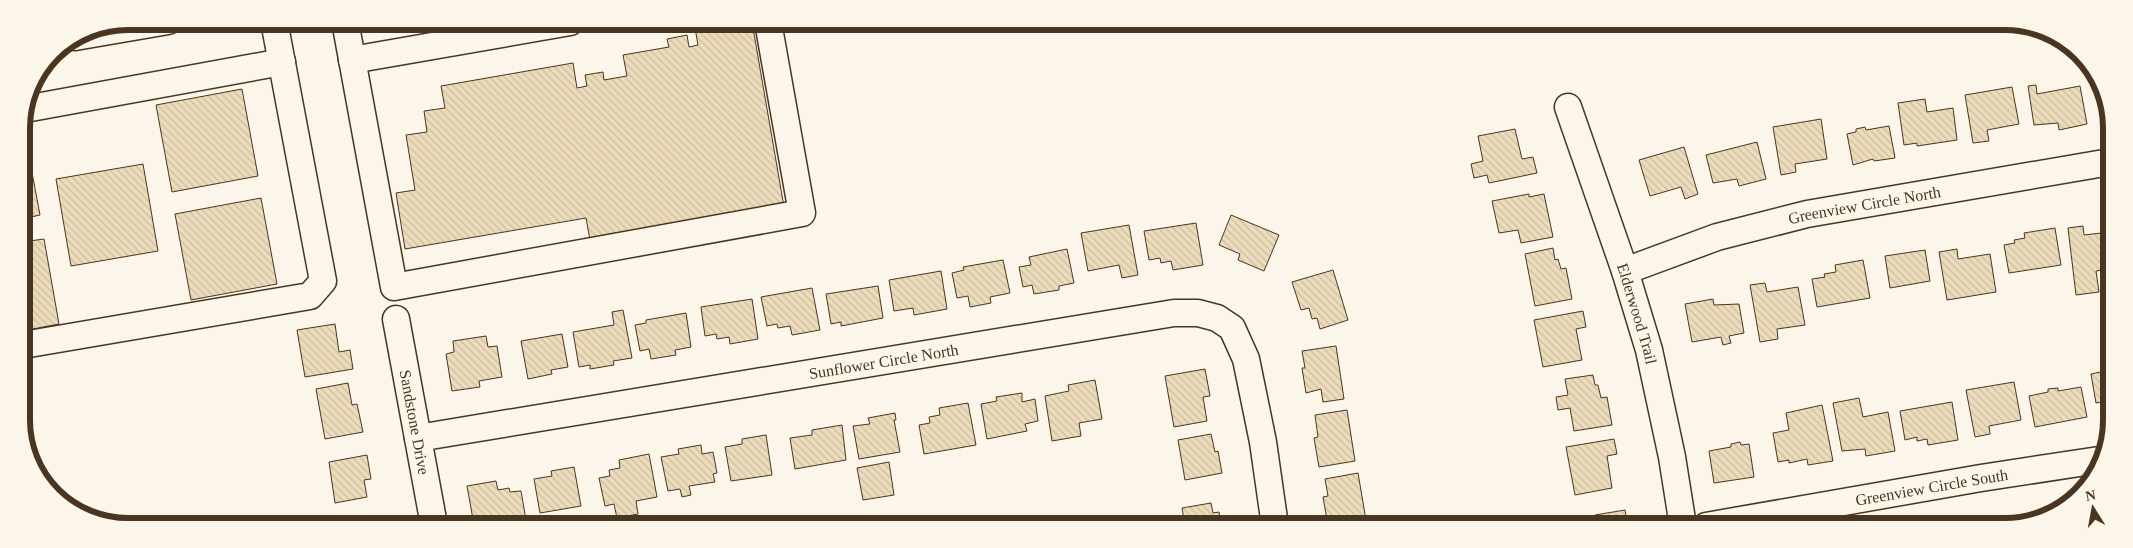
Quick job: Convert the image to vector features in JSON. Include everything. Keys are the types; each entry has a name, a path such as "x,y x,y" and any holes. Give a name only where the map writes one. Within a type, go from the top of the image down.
{"street":[{"path":"30,344 310,296 323,281 276,30"},
{"path":"347,30 394,287 802,213 769,30"},
{"path":"352,60 524,30"},
{"path":"32,107 282,62"},
{"name":"Elderwood Trail","path":"1568,107 1625,271 1649,350 1672,457 1682,518"},
{"name":"Greenview Circle North","path":"1625,271 1717,237 1807,214 2103,163"},
{"name":"Sunflower Circle North","path":"418,438 1174,313 1198,313 1217,318 1232,328 1246,359 1264,442 1273,518"},
{"name":"Sandstone Drive","path":"396,319 433,518"},
{"name":"Greenview Circle South","path":"1752,518 1981,478 2095,461"}],"building":[{"path":"695,30 753,30 784,207 590,240 586,218 405,249 396,193 415,190 406,135 427,132 424,111 445,108 441,86 573,63 577,88 587,86 585,75 603,72 604,80 627,76 623,55 669,47 667,39 687,35 689,47 698,45"},
{"path":"2036,85 2037,94 2080,86 2087,124 2059,130 2058,123 2034,125 2028,86"},
{"path":"2012,87 2019,124 1987,130 1989,141 1973,143 1965,95"},
{"path":"242,89 258,176 172,192 156,105"},
{"path":"2097,94 2103,120 2101,120"},
{"path":"1925,99 1927,112 1953,108 1957,140 1917,146 1917,143 1904,145 1898,103"},
{"path":"1821,119 1827,159 1795,164 1796,172 1781,175 1773,127"},
{"path":"1889,126 1895,158 1874,161 1873,159 1853,165 1847,134 1865,127 1866,130"},
{"path":"1515,129 1522,159 1533,157 1537,173 1489,183 1487,175 1474,178 1471,164 1483,161 1478,136"},
{"path":"1757,142 1766,179 1739,186 1737,179 1713,183 1706,155"},
{"path":"1684,147 1698,194 1685,199 1681,187 1650,196 1639,160"},
{"path":"30,162 40,215 30,217"},
{"path":"143,164 158,251 71,266 56,179"},
{"path":"1529,194 1529,197 1544,194 1553,237 1521,243 1518,230 1499,233 1492,201"},
{"path":"261,198 277,284 191,300 175,214"},
{"path":"1231,215 1279,235 1264,271 1238,260 1240,254 1219,245"},
{"path":"1196,223 1203,265 1173,270 1171,261 1161,263 1160,258 1149,260 1144,231"},
{"path":"1129,225 1138,275 1122,278 1119,265 1088,271 1081,233"},
{"path":"2083,226 2084,235 2103,233 2103,270 2096,271 2099,292 2076,295 2068,228"},
{"path":"2055,228 2061,265 2009,273 2004,245 2015,243 2014,240 2025,238 2024,233"},
{"path":"44,239 59,324 30,330 30,241"},
{"path":"1553,248 1555,260 1558,259 1561,269 1566,268 1572,299 1535,306 1525,254"},
{"path":"1067,249 1074,283 1059,286 1059,290 1034,294 1032,285 1023,287 1019,267 1031,265 1029,257"},
{"path":"1957,249 1958,259 1990,254 1996,292 1947,300 1939,252"},
{"path":"1925,250 1930,281 1890,288 1885,256"},
{"path":"1003,260 1010,293 990,297 991,303 970,307 968,296 957,298 952,273 964,270 963,267"},
{"path":"1863,260 1870,298 1817,307 1812,279 1825,277 1824,274 1836,272 1835,265"},
{"path":"1333,270 1348,320 1320,329 1317,318 1312,319 1309,308 1301,310 1292,282"},
{"path":"941,271 947,309 914,315 913,308 894,311 889,280"},
{"path":"1765,283 1767,292 1798,287 1805,325 1777,329 1778,339 1760,342 1750,285"},
{"path":"878,286 883,318 841,326 841,322 831,324 826,294"},
{"path":"812,288 820,330 792,335 790,326 778,328 777,324 767,326 761,297"},
{"path":"752,299 758,339 730,344 729,337 717,339 716,334 705,336 701,307"},
{"path":"1713,299 1714,305 1739,304 1744,333 1729,336 1731,343 1723,345 1721,337 1692,342 1685,304"},
{"path":"623,310 632,358 613,361 614,365 590,369 590,365 579,367 573,332 614,325 612,312"},
{"path":"1583,311 1586,327 1576,329 1582,360 1543,367 1534,320"},
{"path":"686,313 691,347 675,350 676,355 651,359 649,349 640,351 635,325 646,323 646,320"},
{"path":"335,324 339,352 350,350 353,369 305,377 297,330"},
{"path":"562,334 568,367 551,370 552,374 528,379 521,341"},
{"path":"486,336 488,347 497,346 502,377 479,381 480,387 452,391 446,354 454,352 453,341"},
{"path":"1336,346 1344,399 1323,402 1321,389 1306,393 1302,368 1305,368 1302,351"},
{"path":"1205,369 1210,396 1203,397 1207,421 1174,427 1165,376"},
{"path":"2103,371 2103,402 2096,403 2091,374"},
{"path":"1593,375 1601,398 1607,397 1612,425 1574,431 1570,408 1558,410 1556,397 1568,395 1565,379"},
{"path":"1095,380 1102,419 1079,423 1081,436 1052,441 1045,396 1069,391 1068,385"},
{"path":"2014,382 2021,420 1989,426 1990,434 1975,437 1966,390"},
{"path":"348,383 352,405 357,404 363,432 325,439 316,389"},
{"path":"2081,387 2087,417 2035,427 2029,396 2048,392 2048,389 2058,388 2058,391"},
{"path":"1022,393 1022,402 1035,399 1038,421 1025,424 1027,431 987,439 981,404 997,401 996,397"},
{"path":"1859,398 1863,417 1888,412 1895,451 1866,456 1865,449 1842,451 1833,403"},
{"path":"1952,402 1958,440 1928,445 1927,439 1917,441 1917,437 1905,440 1900,411"},
{"path":"968,403 976,445 924,454 919,425 930,423 929,417 940,415 939,408"},
{"path":"1822,405 1833,461 1808,465 1807,459 1789,463 1789,460 1778,462 1773,433 1789,430 1786,413"},
{"path":"1347,410 1355,461 1319,467 1314,438 1318,437 1315,415"},
{"path":"895,413 896,420 894,420 900,452 859,459 853,426 870,424 868,418"},
{"path":"842,425 846,460 795,469 790,438 812,435 812,430"},
{"path":"1211,434 1215,452 1218,451 1222,473 1185,480 1178,440"},
{"path":"766,435 772,475 731,481 725,447 742,444 742,439"},
{"path":"1614,439 1617,454 1607,456 1612,488 1575,495 1566,447"},
{"path":"1740,442 1741,445 1749,444 1754,477 1714,483 1709,451 1731,447 1731,444"},
{"path":"701,445 702,454 713,452 717,473 713,474 715,482 689,486 691,495 682,497 680,489 668,491 661,457 679,454 678,449"},
{"path":"649,454 657,497 636,501 638,514 617,518 614,504 605,506 599,478 610,476 609,470 620,468 619,460"},
{"path":"367,455 371,479 364,480 367,497 335,503 329,462"},
{"path":"889,462 894,495 863,500 857,468"},
{"path":"574,467 581,506 540,513 534,479 552,476 551,471"},
{"path":"1358,473 1366,518 1327,518 1323,497 1328,496 1325,479"},
{"path":"496,481 498,490 509,488 510,492 521,491 526,518 473,518 467,486"},
{"path":"1211,503 1213,513 1219,512 1220,518 1184,518 1182,508"},
{"path":"1625,510 1626,518 1596,518 1595,515"}]}
